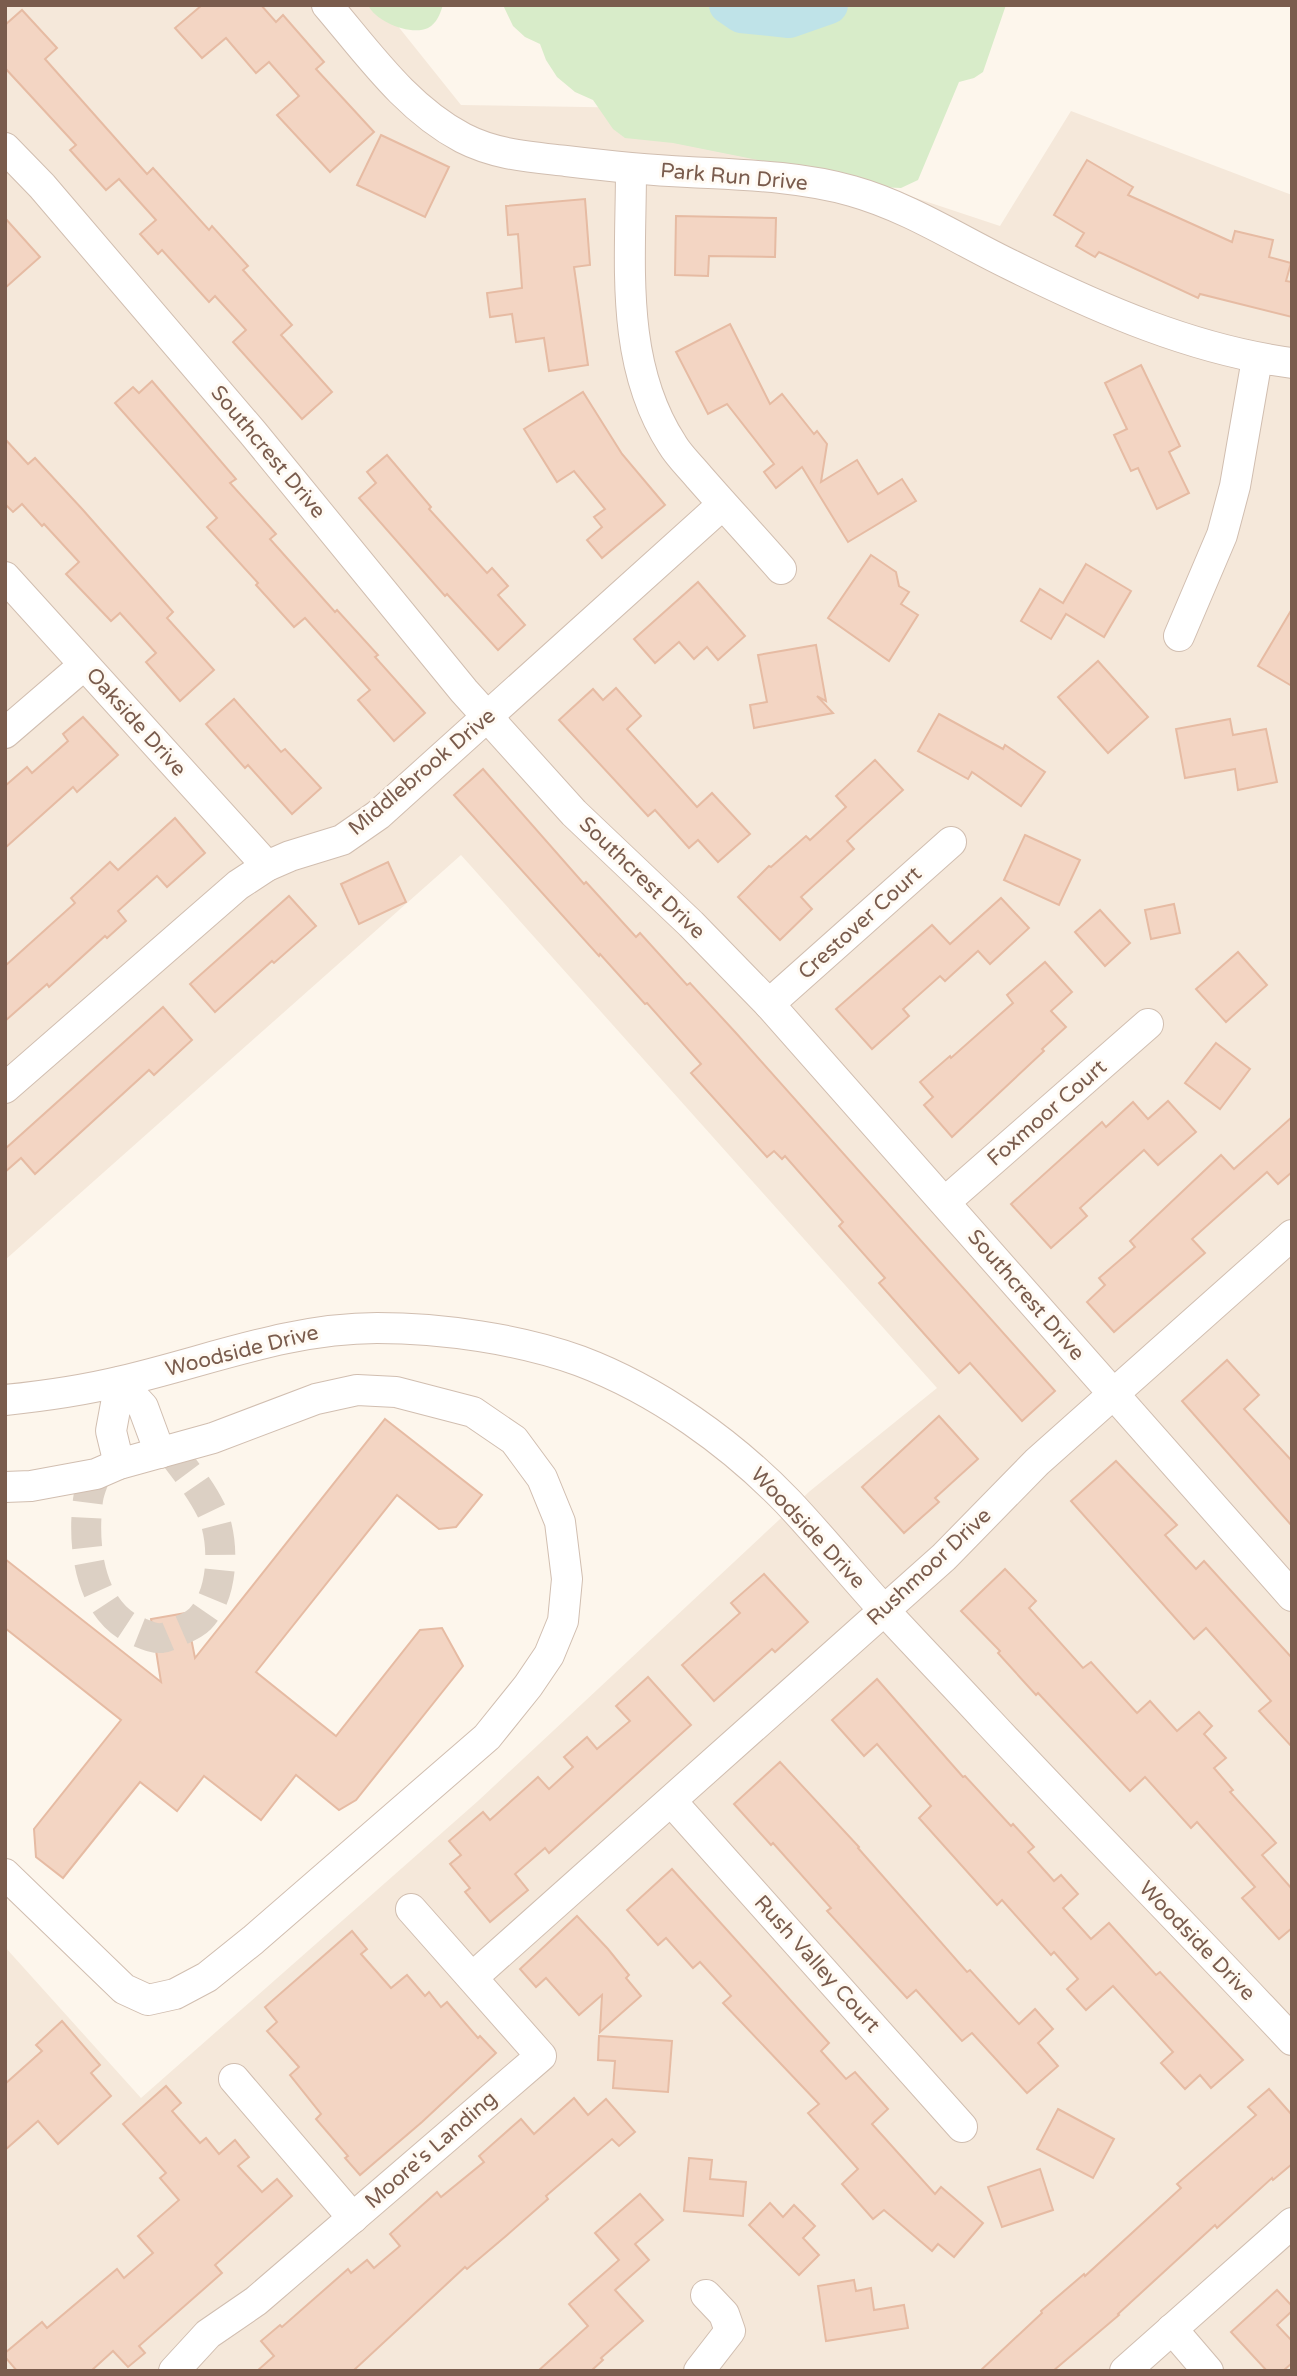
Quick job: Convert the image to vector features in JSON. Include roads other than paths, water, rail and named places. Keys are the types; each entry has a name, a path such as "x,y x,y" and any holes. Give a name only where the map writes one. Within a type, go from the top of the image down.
{"street":[{"name":"Park Run Drive","path":"327,5 402,94 425,114 463,138 497,153 631,169 756,175 853,191 914,214 1022,271 1153,329 1256,359 1292,363"},
{"name":"Southcrest Drive","path":"5,148 42,186 227,402 464,691 574,813 691,924 769,1004 1292,1597"},
{"path":"631,169 631,295 640,373 648,397 672,445 722,506 781,569"},
{"path":"1179,636 1222,535 1235,486 1256,359"},
{"name":"Middlebrook Drive","path":"5,1088 238,885 267,866 342,839 369,821 722,506"},
{"name":"Oakside Drive","path":"5,577 267,866"},
{"path":"5,733 84,665"},
{"name":"Crestover Court","path":"769,1004 951,842"},
{"name":"Foxmoor Court","path":"945,1202 1148,1024"},
{"name":"Rushmoor Drive","path":"473,1977 944,1557 1037,1462 1292,1235"},
{"name":"Woodside Drive","path":"5,1400 120,1382 250,1346 330,1330 380,1328 452,1333 522,1345 580,1361 630,1384 682,1414 742,1459 787,1501 884,1610 1292,2040"},
{"path":"120,1382 144,1407 160,1453"},
{"path":"120,1382 111,1431 120,1464"},
{"path":"5,1486 31,1486 96,1474 120,1464 213,1438 316,1399 357,1390 396,1392 473,1412 514,1440 542,1478 560,1522 567,1578 563,1621 549,1655 487,1737 253,1940 207,1977 175,1994 148,2000 124,1989 5,1874"},
{"name":"Rush Valley Court","path":"672,1802 962,2127"},
{"name":"Moore's Landing","path":"174,2371 208,2334 256,2301 541,2056 411,1909"},
{"path":"234,2079 353,2218"},
{"path":"1125,2371 1292,2223"},
{"path":"699,2371 730,2331 724,2314 706,2295"},
{"path":"1172,2329 1208,2371"}],"waterway":[{"path":"728,5 741,14 789,19 829,5"}],"tunnel":[{"path":"96,1474 89,1497 86,1536 92,1574 99,1592 120,1621 149,1636 165,1637 200,1619 214,1596 220,1567 219,1538 212,1512 170,1450"}]}
